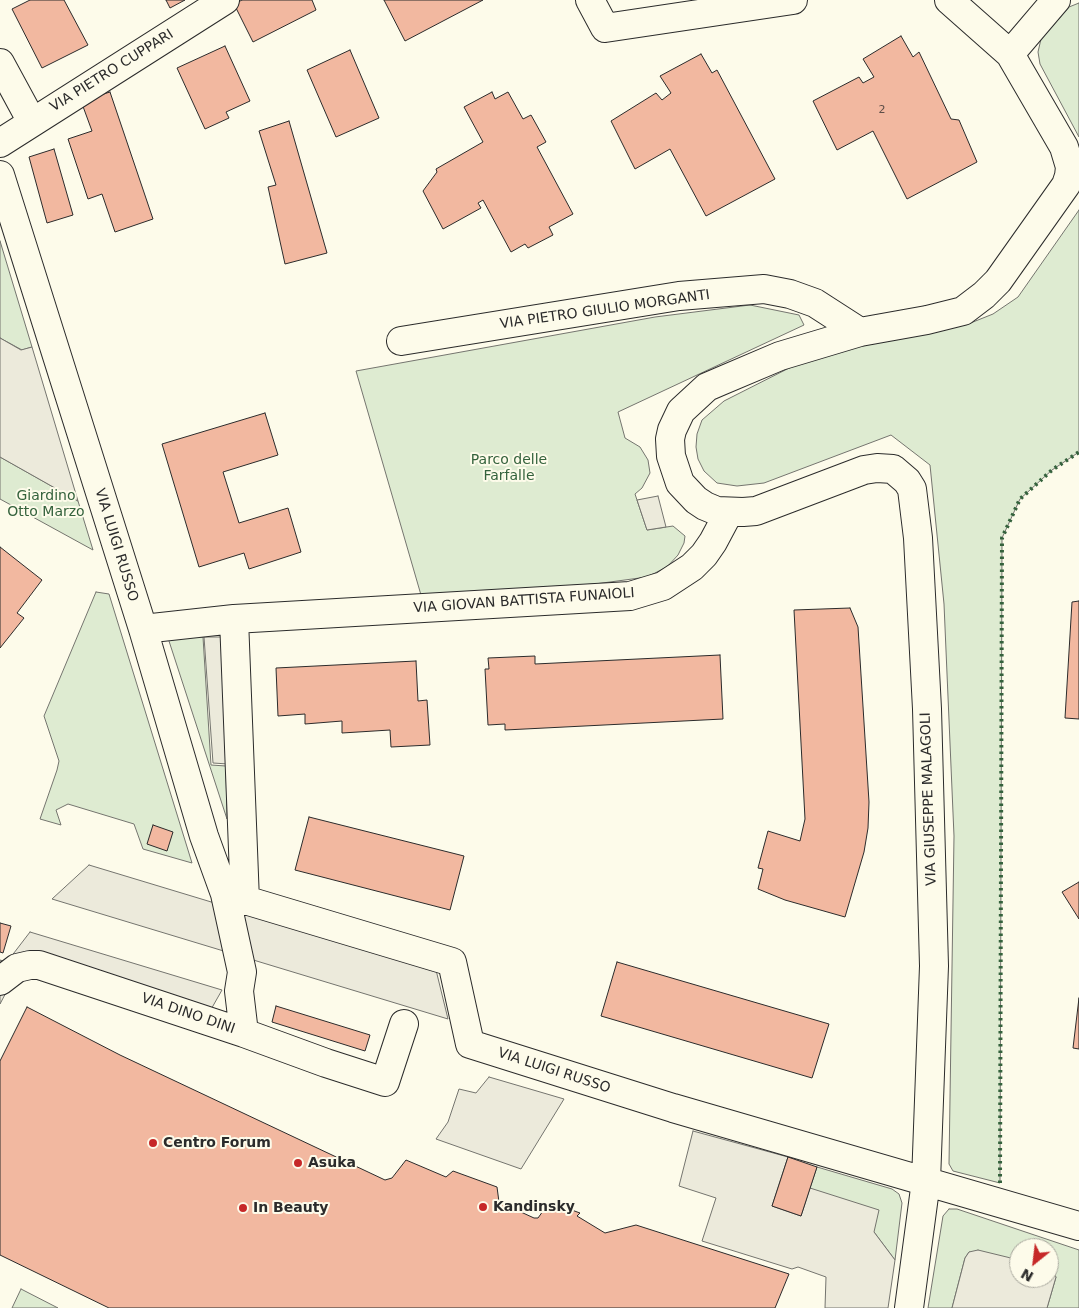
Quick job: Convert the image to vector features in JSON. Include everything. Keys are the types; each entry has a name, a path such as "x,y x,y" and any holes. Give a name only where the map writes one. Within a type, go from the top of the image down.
{"street":[{"name":"VIA PIETRO CUPPARI","path":"0,142 225,0"},
{"path":"590,0 604,28 793,0"},
{"path":"728,512 705,506 689,493 676,476 671,456 670,439 681,411 707,387 780,356 860,332 945,317 956,314 970,306 998,281 1066,185 1070,167 1064,147 1010,54 949,0"},
{"path":"1010,54 1056,0"},
{"path":"0,63 32,122"},
{"name":"VIA LUIGI RUSSO","path":"0,175 143,629 204,836 235,898 452,962 470,1044 673,1108 926,1181"},
{"name":"VIA PIETRO GIULIO MORGANTI","path":"401,341 679,296 764,290 790,294 815,303 860,332"},
{"name":"VIA GIUSEPPE MALAGOLI","path":"728,512 756,510 864,470 877,468 893,469 908,481 912,489 918,538 927,709 934,966 926,1181 909,1308"},
{"name":"VIA GIOVAN BATTISTA FUNAIOLI","path":"143,629 234,619 630,596 663,586 692,567 704,555 728,512"},
{"path":"234,619 235,898"},
{"name":"VIA DINO DINI","path":"0,981 18,968 39,965 244,1033 239,991 242,972 235,898"},
{"path":"244,1033 385,1082 404,1024"},
{"path":"926,1181 1079,1226"}],"green space":[{"path":"1079,3 1079,137 1040,64 1038,52 1041,39 1069,7"},
{"path":"1079,210 1079,452 1052,470 1020,499 1002,538 1000,1183 953,1171 949,1164 954,836 944,604 930,465 891,435 764,483 737,486 717,483 704,471 698,459 696,447 697,434 702,420 724,401 801,362 840,350 968,324 993,314 1018,297"},
{"path":"0,241 32,347 22,350 0,338"},
{"name":"Parco delle Farfalle","path":"750,305 799,315 804,325 618,412 625,438 640,447 648,460 650,473 642,488 635,494 647,530 673,526 685,536 678,555 667,567 647,577 595,584 421,595 356,371 655,317"},
{"name":"Giardino Otto Marzo","path":"0,457 78,501 93,550 0,499"},
{"path":"96,592 109,594 192,863 143,849 134,824 68,804 56,810 61,825 40,819 59,761 44,716"},
{"path":"203,637 211,765 226,766 227,819 168,638"},
{"path":"817,1167 892,1189 899,1194 902,1203 895,1260 874,1232 810,1188"},
{"path":"949,1209 957,1209 1043,1238 1009,1238 1009,1259 969,1252 965,1258 952,1308 928,1308 943,1216"},
{"path":"1059,1243 1079,1250 1079,1308 1047,1308 1053,1288 1059,1288"},
{"path":"21,1289 58,1308 12,1308"}],"shaded area":[{"path":"0,338 21,350 32,347 78,501 0,457"},
{"path":"658,496 666,527 647,530 637,500"},
{"path":"204,637 221,637 228,764 213,763"},
{"path":"89,865 436,970 448,1019 52,899"},
{"path":"30,932 222,990 205,1020 39,965 10,985 0,1004 0,960 7,962"},
{"path":"489,1077 564,1099 521,1169 436,1139 448,1122 459,1089 476,1093"},
{"path":"693,1131 788,1157 772,1206 801,1216 810,1188 879,1210 874,1232 895,1260 888,1308 825,1308 826,1277 798,1267 792,1269 702,1241 716,1198 679,1186"},
{"path":"978,1250 1009,1258 1009,1288 1053,1288 1047,1308 952,1308 965,1258 969,1252"}],"building":[{"path":"30,0 64,0 88,45 42,68 12,9"},
{"path":"166,0 185,0 170,8"},
{"path":"242,0 312,0 316,10 253,42 234,4"},
{"path":"384,0 483,0 405,41"},
{"path":"901,36 913,57 919,52 951,119 959,120 977,162 907,199 873,131 837,150 813,101 859,77 863,83 874,77 863,59"},
{"path":"225,46 250,101 226,112 229,118 205,129 177,68"},
{"path":"350,50 379,118 336,137 307,70"},
{"path":"701,54 712,73 717,70 775,179 706,216 670,149 635,169 611,121 656,93 662,100 671,93 660,76"},
{"path":"110,92 153,219 115,232 102,194 88,199 68,139 92,131 81,101"},
{"path":"492,92 495,99 508,92 523,119 531,115 546,142 537,147 573,214 549,227 553,235 528,248 525,244 511,252 483,200 478,203 481,208 443,229 423,191 437,172 436,169 483,142 464,107"},
{"path":"289,121 327,253 285,264 268,187 276,185 259,131"},
{"path":"54,149 73,215 47,223 29,157"},
{"path":"265,413 278,455 223,472 239,523 288,508 301,552 249,569 244,553 199,567 162,444"},
{"path":"0,547 42,580 17,613 24,618 0,648"},
{"path":"1079,601 1079,719 1065,718 1072,602"},
{"path":"850,608 858,627 869,802 868,828 864,852 845,917 785,900 758,889 763,869 758,868 768,831 800,841 805,819 794,610"},
{"path":"720,655 723,719 505,730 505,724 488,725 485,669 489,669 488,658 535,656 535,664"},
{"path":"416,661 418,701 427,700 430,745 391,747 390,730 342,733 342,721 305,724 305,714 278,716 276,668"},
{"path":"309,817 464,856 450,910 295,870"},
{"path":"153,825 173,832 167,851 147,844"},
{"path":"1079,882 1079,919 1062,892"},
{"path":"0,923 11,926 3,953 0,952"},
{"path":"617,962 829,1024 812,1078 601,1016"},
{"path":"1079,998 1079,1049 1073,1048"},
{"path":"276,1006 370,1035 365,1051 272,1022"},
{"name":"Centro Forum","path":"27,1007 120,1055 385,1180 392,1178 406,1160 446,1177 453,1171 497,1187 499,1202 534,1218 538,1218 543,1211 569,1209 580,1213 577,1216 605,1233 636,1225 789,1274 775,1308 109,1308 0,1255 0,1061"},
{"path":"788,1157 817,1167 801,1216 772,1206"}],"hedge":[{"path":"1000,1183 1002,538 1020,499 1052,470 1079,452"}],"place":[{"name":"Centro Forum","path":"153,1143"},
{"name":"Asuka","path":"298,1163"},
{"name":"Kandinsky","path":"483,1207"},
{"name":"In Beauty","path":"243,1208"}]}
